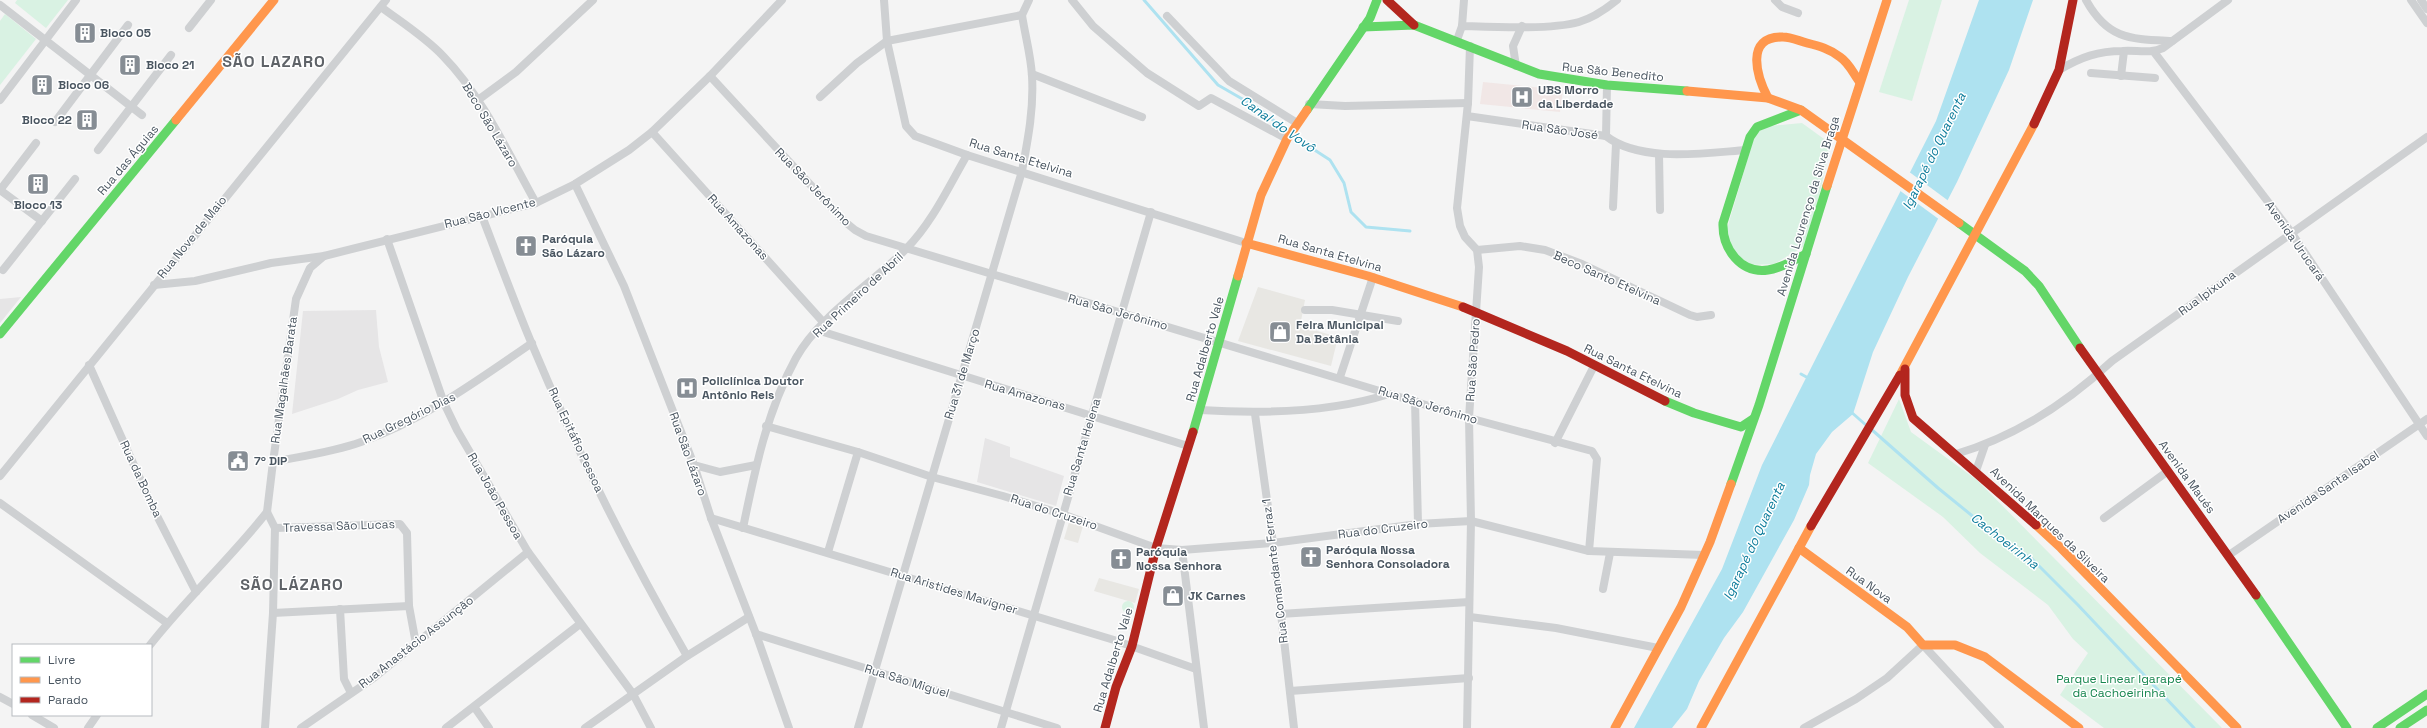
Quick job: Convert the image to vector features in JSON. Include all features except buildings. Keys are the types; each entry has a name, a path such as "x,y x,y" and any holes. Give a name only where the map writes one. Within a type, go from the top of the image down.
{"street":[{"path":"8,0 1,8 46,40 142,115"},
{"path":"0,100 76,0"},
{"path":"189,28 211,0"},
{"name":"Rua das Águias","path":"0,334 274,0"},
{"path":"478,100 516,72 593,0"},
{"name":"Rua São Vicente","path":"154,285 195,281 271,263 324,256 536,203 575,184 629,150 652,132 710,76 781,0"},
{"path":"884,0 888,41"},
{"path":"820,97 857,63 888,41 1022,15 1029,0"},
{"path":"1072,0 1093,26 1147,73 1200,107 1209,98 1215,99 1291,132"},
{"name":"Rua Adalberto Vale","path":"1105,728 1116,687 1132,646 1156,548 1200,410 1220,342 1246,243 1261,195 1291,132 1373,13 1377,0"},
{"name":"Rua São Benedito","path":"1387,0 1414,25"},
{"path":"1457,40 1462,26 1464,0"},
{"path":"1462,26 1522,26 1579,22 1596,15 1617,0"},
{"path":"1775,0 1782,7 1798,13"},
{"name":"Avenida Lourenço da Silva Braga","path":"1614,728 1681,607 1704,555 1754,419 1859,82 1887,0"},
{"path":"1701,728 1799,548 1906,365 2031,131 2059,70 2073,0"},
{"path":"2086,0 2104,26 2117,34 2131,39 2172,41"},
{"path":"2059,70 2091,53 2124,51 2154,52 2172,41 2228,0"},
{"path":"2411,0 2427,23"},
{"path":"2421,0 2427,9"},
{"name":"Beco São Lázaro","path":"383,3 442,56 478,100 536,203"},
{"name":"Rua Nove de Maio","path":"0,476 383,3"},
{"name":"Rua 31 de Março","path":"858,728 1022,171 1031,115 1032,74 1022,15"},
{"path":"1167,16 1228,81 1291,132"},
{"path":"55,122 128,25"},
{"name":"Rua São Benedito","path":"1363,27 1414,25 1457,40 1516,66 1565,80 1607,85 1768,98 1801,110 1815,118 1997,250"},
{"path":"1516,66 1513,46 1522,26"},
{"path":"1768,98 1759,83 1755,66 1757,54 1763,45 1772,38 1782,36 1838,54 1859,82"},
{"name":"Rua Santa Etelvina","path":"888,41 906,126 915,136 967,155 1022,171 1246,243 1308,257 1477,312 1567,351 1656,398 1727,424 1741,427 1754,419"},
{"path":"1470,46 1467,116 1457,208 1460,226 1466,237 1477,250"},
{"path":"2121,76 2124,51"},
{"name":"Avenida Urucará","path":"2154,52 2291,232 2427,436"},
{"path":"98,150 171,55"},
{"path":"2091,73 2155,78"},
{"path":"1032,74 1142,117"},
{"name":"Rua São Jerônimo","path":"710,76 854,230 907,249 1340,377 1389,394 1555,443 1592,451 1597,459 1589,551"},
{"path":"1606,136 1607,85"},
{"path":"1309,104 1345,106 1468,103"},
{"path":"1801,110 1757,127 1750,137 1723,223 1722,237 1728,250 1741,264 1752,270 1773,269 1806,254"},
{"name":"Rua São José","path":"1467,116 1606,136 1616,144 1659,154 1746,150"},
{"name":"Rua Amazonas","path":"652,132 824,323"},
{"name":"Rua Ipixuna","path":"1956,454 1985,445 2067,399 2112,361 2291,232 2427,137"},
{"path":"36,142 0,190 42,221"},
{"path":"1613,207 1616,144"},
{"path":"1659,154 1660,210"},
{"name":"Rua Primeiro de Abril","path":"743,528 766,426 796,357 824,323 907,249 942,198 967,155"},
{"path":"3,270 75,179"},
{"name":"Rua São Lázaro","path":"575,184 624,286 694,465 711,518 756,634 789,728"},
{"name":"Rua Santa Helena","path":"1001,728 1032,614 1151,212"},
{"name":"Rua Epitáfio Pessoa","path":"482,216 532,343 594,480 643,580 687,656"},
{"name":"Rua João Pessoa","path":"388,239 444,403 486,482 528,552 632,694 651,728"},
{"name":"Beco Santo Etelvina","path":"1477,250 1520,246 1545,250 1582,264 1690,315 1697,317 1711,315"},
{"name":"Rua São Pedro","path":"1467,728 1471,521 1470,418 1480,267 1477,250"},
{"name":"Avenida Maués","path":"1997,250 2025,271 2039,286 2098,374 2229,555 2347,728"},
{"name":"Rua Magalhães Barata","path":"267,512 296,299 310,268 324,256"},
{"path":"1340,377 1373,277"},
{"path":"1305,310 1332,310 1398,321"},
{"name":"Rua Amazonas","path":"817,330 961,377 1092,415 1188,446"},
{"name":"Rua Gregório Dias","path":"273,462 323,453 362,442 444,403 532,343"},
{"name":"Rua da Bomba","path":"89,365 155,512 196,592"},
{"name":"Avenida Marques da Silveira","path":"1906,365 1905,395 1913,418 1956,454 2061,548 2237,728"},
{"path":"1555,443 1594,366"},
{"path":"1200,410 1255,414 1363,402 1389,394"},
{"path":"1415,401 1418,524"},
{"name":"Rua Comandante Ferraz 1","path":"1255,414 1273,542 1294,728"},
{"name":"Avenida Santa Isabel","path":"2229,555 2427,419"},
{"name":"Rua do Cruzeiro","path":"766,426 858,452 932,477 980,489 1062,514 1156,548 1182,550 1273,542 1418,524 1471,521 1589,551 1610,553 1704,555"},
{"path":"1976,472 1985,445"},
{"path":"828,552 858,452"},
{"path":"694,465 720,472 756,465"},
{"path":"2104,518 2168,471"},
{"path":"0,503 167,623"},
{"path":"151,644 167,623 238,549 267,512 275,528 273,613 265,728"},
{"name":"Rua Aristides Mavigner","path":"711,518 1032,614 1132,646 1196,669"},
{"name":"Travessa São Lucas","path":"275,528 400,524 407,533 409,606 416,644"},
{"name":"Rua Nova","path":"1799,548 1907,627 2000,728"},
{"path":"1182,550 1204,728"},
{"name":"Rua Anastácio Assunção","path":"301,728 351,693 416,644 528,552"},
{"path":"1603,589 1610,553"},
{"path":"1280,614 1469,602"},
{"path":"273,613 409,606"},
{"path":"340,609 344,679 351,693"},
{"path":"585,728 687,656 749,617"},
{"path":"1470,617 1556,628 1658,648"},
{"path":"446,728 475,708 580,624"},
{"name":"Rua São Miguel","path":"756,634 1057,728"},
{"path":"1804,728 1856,699 1887,678 1922,645 1952,643 1971,649 1985,657 2079,728"},
{"path":"1290,691 1469,678"},
{"path":"2377,728 2427,694"},
{"path":"0,697 12,703"},
{"path":"475,708 489,728"},
{"path":"2400,728 2427,710"},
{"path":"34,716 54,728"},
{"path":"88,728 96,716"}],"shaded area":[{"name":"UBS Morro da Liberdade","path":"1483,82 1563,90 1560,112 1480,104"},
{"name":"Feira Municipal Da Betânia","path":"1258,287 1305,300 1300,326 1338,337 1331,366 1238,341"},
{"path":"21,297 0,323 0,299"},
{"path":"376,310 379,347 388,382 358,390 338,399 292,414 303,311"},
{"path":"985,438 1010,447 1010,457 1064,476 1056,506 977,482"},
{"path":"1069,522 1083,526 1078,543 1064,539"},
{"path":"1099,578 1139,589 1135,603 1094,591"}],"green space":[{"path":"17,0 68,0 46,28 15,3"},
{"path":"1909,0 1942,0 1912,101 1879,92"},
{"path":"5,14 36,39 0,85 0,21"},
{"path":"1802,123 1831,144 1808,244 1774,264 1749,265 1734,253 1726,232 1755,134 1769,126"},
{"name":"Parque Linear Igarapé da Cachoeirinha","path":"1899,399 1911,432 1977,480 2222,728 2104,728 2060,695 2088,653 2073,639 2048,605 1980,553 1943,517 1868,463"},
{"path":"1130,601 1133,602 1133,612 1126,613 1123,612 1122,605 1123,602"}],"water":[{"name":"Igarapé do Quarenta","path":"1979,0 2033,0 2009,70 1957,182 1908,277 1873,352 1853,414 1832,432 1816,454 1810,475 1809,485 1794,520 1743,612 1724,638 1699,681 1687,709 1672,728 1634,728 1722,569 1762,465 1936,121"}],"pier":[{"path":"1908,171 1950,202 1940,220 1899,190"}],"waterway":[{"name":"Canal do Vovô","path":"1144,0 1218,85 1258,108 1288,132"},
{"name":"Canal do Vovô","path":"1293,136 1330,160 1344,183 1351,212 1366,227 1410,231"},
{"name":"Canal do Vovô","path":"1801,374 1810,379"},
{"name":"Cachoeirinha","path":"1850,411 1867,426"},
{"name":"Cachoeirinha","path":"1871,429 1938,488 2002,540 2032,559 2078,605 2194,728"}],"traffic: fast":[{"path":"1307,110 1370,18 1377,0"},
{"path":"1363,27 1414,25 1539,74 1607,85 1687,91"},
{"path":"1801,110 1757,127 1750,137 1723,223 1726,242 1730,250 1735,258 1749,268 1758,270 1778,268 1806,254"},
{"path":"0,334 176,120"},
{"path":"1731,484 1759,405 1827,186"},
{"path":"1959,223 2025,271 2039,286 2080,348"},
{"path":"1193,432 1238,276"},
{"path":"1665,401 1694,413 1741,427 1753,419"},
{"path":"2256,595 2347,728"},
{"path":"2377,728 2427,694"},
{"path":"2400,728 2427,710"}],"traffic: slow":[{"path":"176,120 274,0"},
{"path":"1827,186 1887,0"},
{"path":"1768,98 1760,79 1757,59 1758,50 1763,43 1771,38 1789,38 1828,50 1843,59 1859,81"},
{"path":"1687,91 1768,98 1801,110 1959,223"},
{"path":"1238,276 1261,195 1287,139 1307,110"},
{"path":"1900,375 2034,124"},
{"path":"1246,243 1368,276 1463,307"},
{"path":"1615,728 1681,607 1710,542 1731,484"},
{"path":"2036,525 2061,548 2237,728"},
{"path":"1701,728 1811,526"},
{"path":"1799,548 1907,627 1923,645 1955,645 1985,657 2079,728"}],"traffic: jam":[{"path":"1387,0 1414,25"},
{"path":"2034,124 2059,70 2073,0"},
{"path":"1463,307 1567,351 1665,401"},
{"path":"2080,348 2256,595"},
{"path":"1905,369 1905,395 1913,418 2036,525"},
{"path":"1811,526 1900,375"},
{"path":"1105,728 1116,687 1132,646 1156,548 1193,432"}],"place":[{"name":"Bloco 05","path":"85,33"},
{"name":"Bloco 21","path":"130,65"},
{"name":"Bloco 06","path":"42,85"},
{"name":"UBS Morro da Liberdade","path":"1522,97"},
{"name":"Bloco 22","path":"87,120"},
{"name":"Bloco 13","path":"38,184"},
{"name":"Paróquia São Lázaro","path":"526,246"},
{"name":"Feira Municipal Da Betânia","path":"1280,332"},
{"name":"Policlínica Doutor Antônio Reis","path":"687,388"},
{"name":"7º DIP","path":"238,461"},
{"name":"Paróquia Nossa Senhora Consoladora","path":"1311,557"},
{"name":"Paróquia Nossa Senhora","path":"1121,559"},
{"name":"JK Carnes","path":"1173,596"}],"district":[{"name":"SÃO LAZARO","path":"274,61"},
{"name":"SÃO LÁZARO","path":"292,584"}]}
